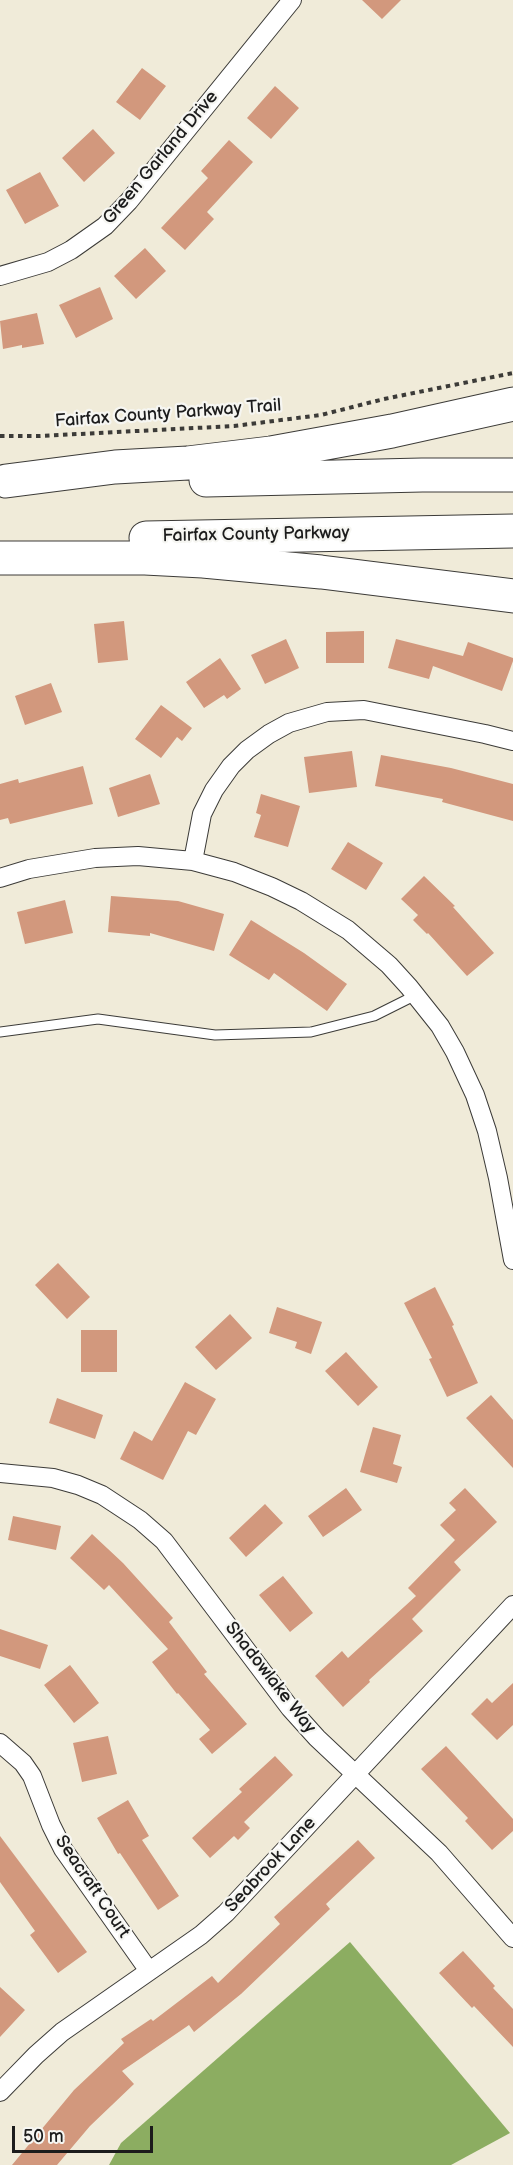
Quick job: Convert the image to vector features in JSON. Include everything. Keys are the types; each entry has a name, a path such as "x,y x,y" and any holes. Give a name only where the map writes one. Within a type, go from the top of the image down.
{"highway":[{"path":"3,481 116,467 188,463 271,453 513,404"},
{"path":"3,481 114,482 513,475"},
{"name":"Fairfax County Parkway","path":"0,542 513,531"},
{"path":"0,558 145,558 203,561 291,569 513,596"}],"street":[{"name":"Green Garland Drive","path":"0,276 48,262 72,250 105,226 129,201 292,0"},
{"path":"193,861 202,814 214,790 231,766 247,750 268,734 289,723 327,712 364,710 513,741"},
{"path":"0,878 29,869 95,858 138,856 193,861 234,872 262,883 316,909 348,930 389,965 416,995 440,1026 455,1052 475,1095 487,1131 513,1260"},
{"name":"Shadowlake Way","path":"0,1473 53,1478 78,1485 102,1495 140,1520 164,1541 290,1708 317,1738 439,1853 513,1938"},
{"name":"Seabrook Lane","path":"0,2091 62,2032 201,1935 226,1913 513,1605"},
{"name":"Seacraft Court","path":"0,1743 23,1763 32,1776 63,1849 149,1971"}],"lane":[{"path":"0,1032 98,1019 215,1035 312,1032 374,1016 416,995"}],"path":[{"name":"Fairfax County Parkway Trail","path":"0,436 234,426 321,415 384,399 513,373"}],"green space":[{"path":"350,1942 510,2133 451,2165 109,2165 121,2143"}],"building":[{"path":"362,0 401,0 382,19"},
{"path":"142,68 166,86 140,120 116,102"},
{"path":"275,86 299,108 271,139 247,118"},
{"path":"93,129 115,153 84,182 62,158"},
{"path":"229,140 253,162 207,212 214,219 185,250 161,228 208,178 201,171"},
{"path":"40,172 59,206 25,224 6,190"},
{"path":"145,248 166,271 136,299 114,276"},
{"path":"100,287 113,319 76,338 59,305"},
{"path":"37,313 44,344 3,349 0,321"},
{"path":"124,621 128,660 98,663 94,624"},
{"path":"364,631 364,663 326,663 326,632"},
{"path":"286,639 299,668 265,684 251,655"},
{"path":"396,639 463,656 468,642 513,658 513,661 502,691 433,666 429,679 388,668"},
{"path":"220,658 241,689 227,699 224,695 204,708 186,682"},
{"path":"51,683 62,712 25,725 15,696"},
{"path":"161,705 192,728 182,741 177,737 161,758 135,739"},
{"path":"352,751 357,787 309,793 304,757"},
{"path":"381,755 451,768 513,784 513,821 442,802 443,799 375,786"},
{"path":"83,766 93,804 10,824 8,818 0,820 0,784 18,779 19,783"},
{"path":"150,774 160,804 118,817 109,788"},
{"path":"261,794 300,806 288,847 254,837 261,815 256,813"},
{"path":"348,842 383,863 366,890 331,869"},
{"path":"424,876 455,906 453,907 494,953 467,976 413,920 418,915 401,899"},
{"path":"111,896 178,901 224,914 214,951 150,933 150,936 108,932"},
{"path":"65,900 73,933 25,944 17,912"},
{"path":"251,920 304,953 347,984 327,1011 274,973 269,980 229,955"},
{"path":"58,1263 90,1297 67,1319 35,1285"},
{"path":"435,1287 454,1325 452,1326 478,1383 447,1397 429,1359 432,1358 404,1303"},
{"path":"277,1307 322,1322 311,1354 295,1348 297,1342 269,1333"},
{"path":"230,1314 252,1338 216,1370 195,1347"},
{"path":"81,1330 117,1330 117,1372 81,1372"},
{"path":"346,1352 378,1387 358,1406 325,1371"},
{"path":"185,1382 216,1399 196,1435 188,1431 163,1480 120,1459 134,1431 152,1441"},
{"path":"491,1395 513,1420 513,1468 466,1418"},
{"path":"57,1398 103,1415 95,1439 49,1423"},
{"path":"373,1427 401,1435 393,1464 402,1467 397,1483 360,1472"},
{"path":"346,1488 362,1510 323,1537 308,1516"},
{"path":"465,1488 497,1522 454,1562 461,1570 412,1619 423,1631 343,1707 315,1676 342,1651 348,1658 416,1596 408,1588 455,1540 440,1525 456,1510 449,1503"},
{"path":"265,1504 283,1523 246,1557 229,1538"},
{"path":"13,1516 61,1526 56,1550 8,1540"},
{"path":"92,1534 123,1563 173,1618 169,1622 207,1672 204,1674 247,1724 212,1754 199,1739 210,1730 152,1662 168,1649 109,1585 104,1590 70,1558"},
{"path":"283,1576 313,1613 290,1632 259,1595"},
{"path":"0,1629 48,1645 40,1669 0,1656"},
{"path":"70,1665 99,1703 74,1723 44,1685"},
{"path":"513,1683 513,1725 497,1740 471,1714 487,1698 492,1703"},
{"path":"108,1736 117,1774 82,1782 73,1743"},
{"path":"446,1746 513,1819 513,1831 492,1850 465,1821 468,1818 421,1769"},
{"path":"275,1756 293,1775 244,1822 250,1828 238,1840 234,1836 210,1858 192,1838 242,1792 239,1789"},
{"path":"128,1800 149,1836 142,1840 179,1896 158,1910 120,1853 118,1854 97,1818"},
{"path":"0,1836 87,1952 58,1973 30,1935 35,1931 0,1882"},
{"path":"358,1840 375,1858 326,1904 330,1909 241,1994 194,2032 189,2025 122,2071 134,2084 90,2126 57,2165 12,2165 74,2090 124,2043 121,2039 151,2019 153,2021 212,1976 218,1983 280,1924 274,1917"},
{"path":"463,1951 513,2009 513,2047 439,1973"},
{"path":"0,1987 25,2010 0,2037"}]}
